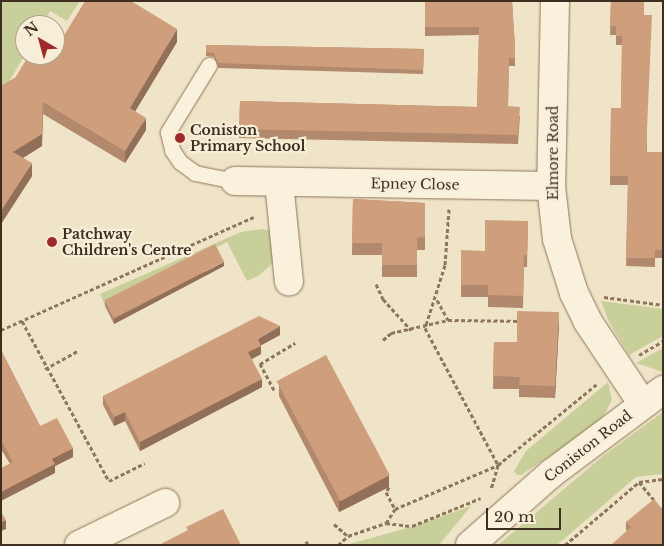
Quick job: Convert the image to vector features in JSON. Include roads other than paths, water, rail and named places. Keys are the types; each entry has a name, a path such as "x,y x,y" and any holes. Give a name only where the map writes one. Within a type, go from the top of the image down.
{"street":[{"name":"Elmore Road","path":"555,1 551,186 557,239 574,293 618,367 652,396"},
{"name":"Epney Close","path":"235,180 280,194 450,185 551,186"},
{"path":"280,194 288,282"},
{"name":"Coniston Road","path":"470,545 552,473 652,396"},
{"path":"79,545 165,503"}],"lane":[{"path":"209,65 168,132 172,150 180,162 195,172 235,180"}],"place":[{"name":"Coniston Primary School","path":"180,138"},
{"name":"Patchway Children's Centre","path":"52,242"}]}
